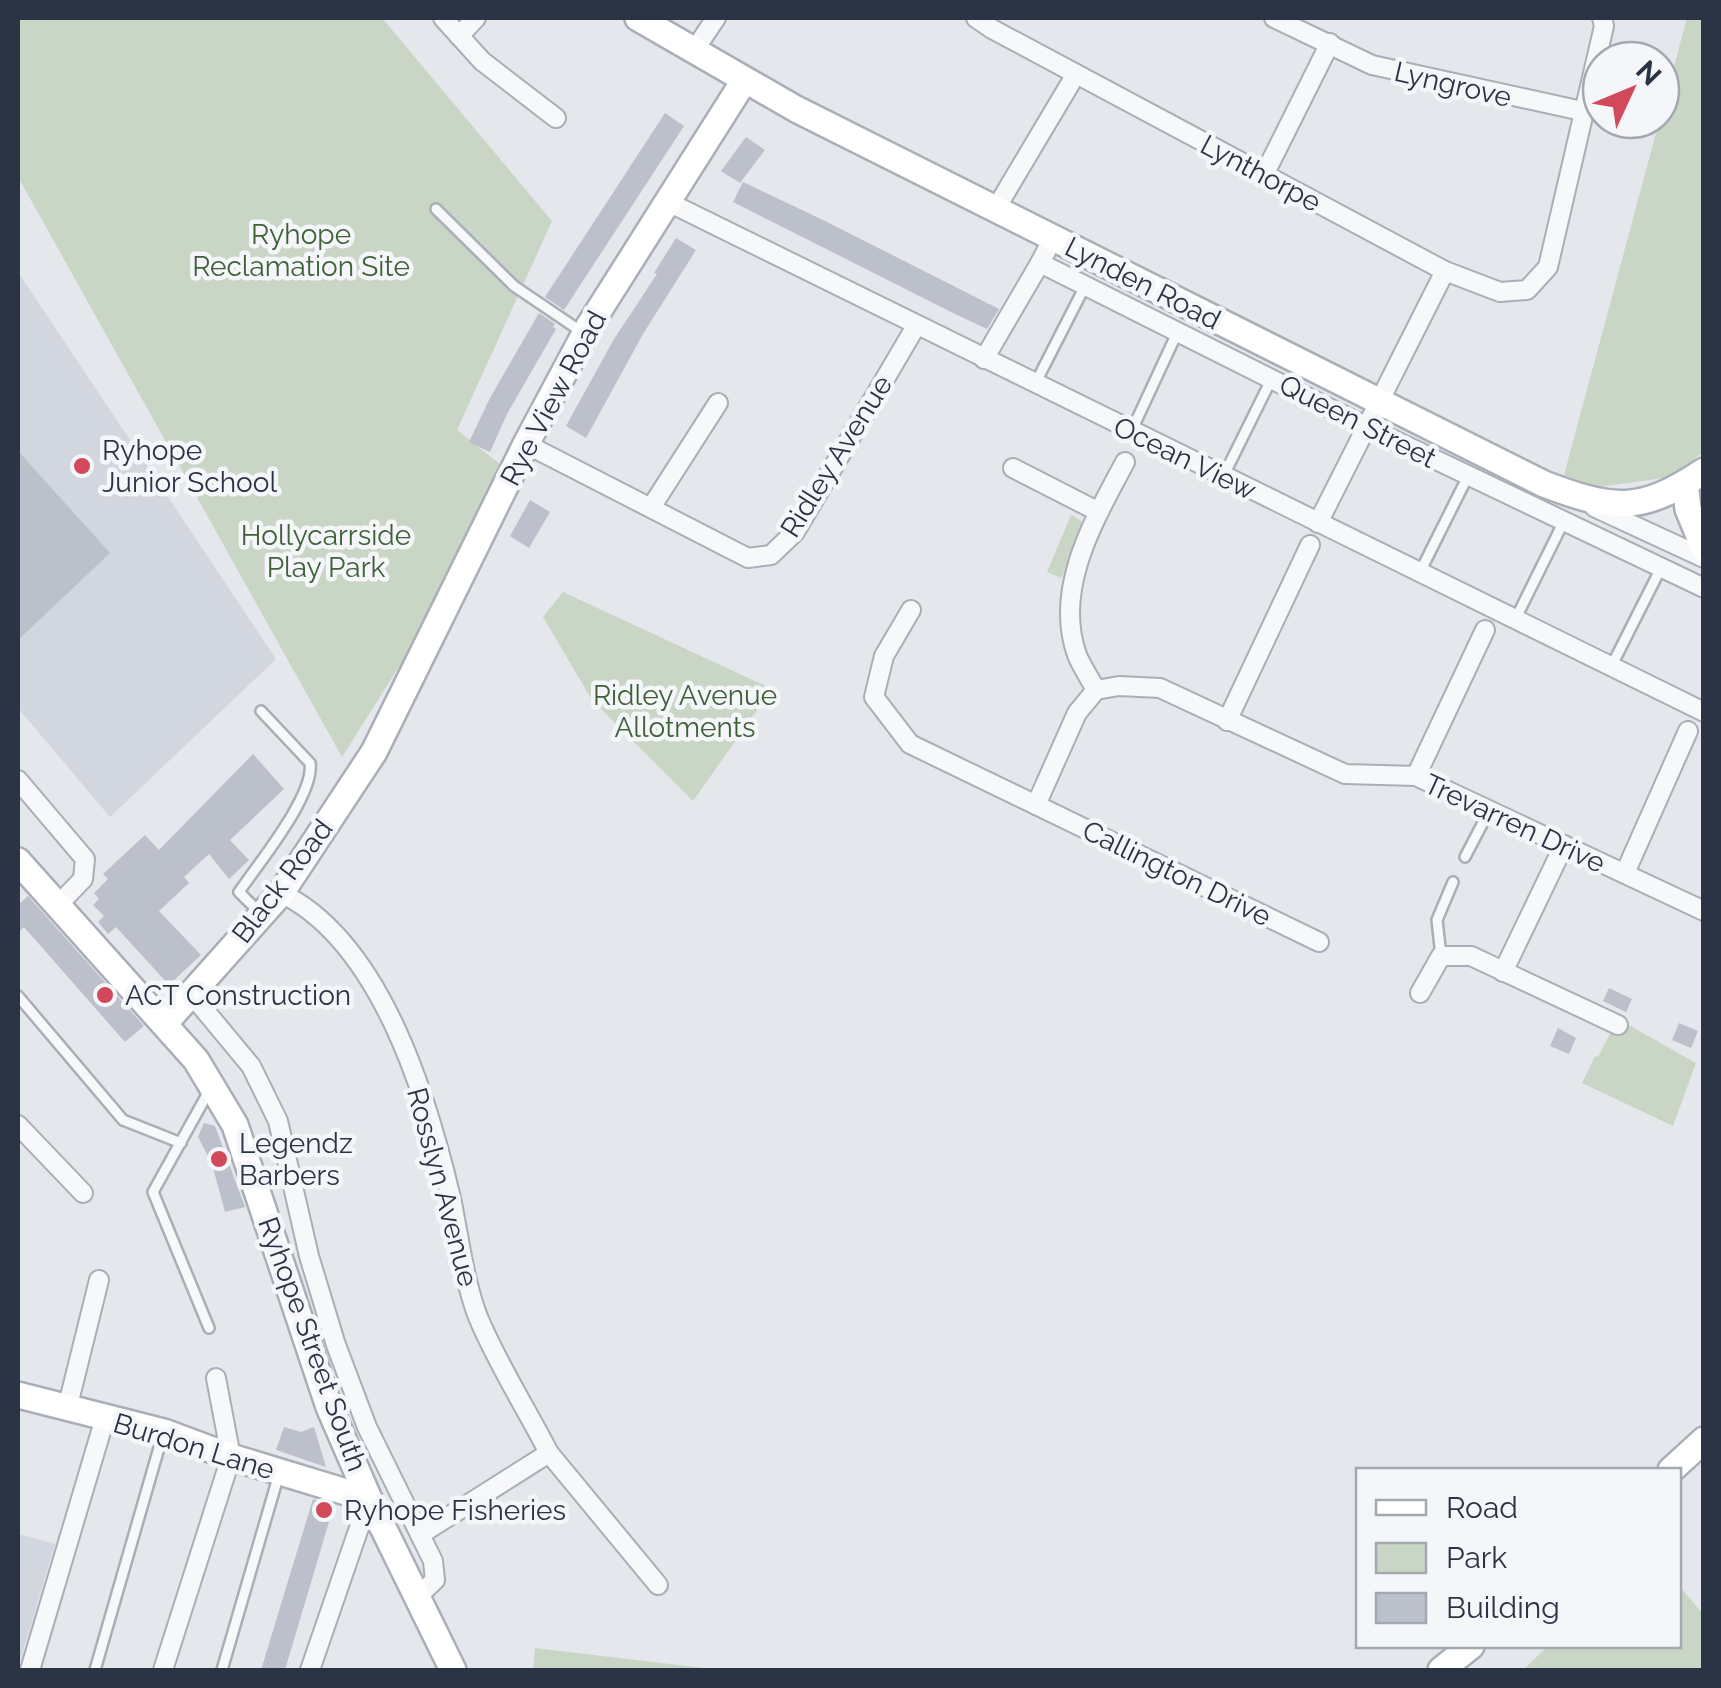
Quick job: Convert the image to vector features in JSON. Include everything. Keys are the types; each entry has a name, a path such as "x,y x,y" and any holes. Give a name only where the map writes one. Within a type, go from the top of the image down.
{"street":[{"path":"443,18 482,61 556,118"},
{"path":"459,36 476,18"},
{"name":"Lynden Road","path":"638,18 744,81 1544,484 1594,502 1626,505 1669,492 1694,477"},
{"path":"693,52 716,18"},
{"name":"Lynthorpe","path":"976,18 1445,271 1500,292 1527,290 1548,267 1581,117"},
{"name":"Lyngrove","path":"1274,18 1372,65 1581,112"},
{"path":"1264,175 1330,43"},
{"path":"995,210 1076,74"},
{"name":"Rye View Road","path":"386,729 526,444 585,334 744,81"},
{"name":"Ocean View","path":"668,202 1704,712"},
{"path":"984,359 1053,238"},
{"name":"Queen Street","path":"1040,263 1367,427 1704,588"},
{"path":"1318,524 1445,271"},
{"name":"Ridley Avenue","path":"526,444 748,558 771,555 795,532 916,326"},
{"path":"652,506 718,403"},
{"path":"1036,805 1077,713 1096,690 1076,654 1070,606 1079,556 1125,462"},
{"path":"1013,468 1099,512"},
{"path":"1694,477 1688,509 1704,548"},
{"path":"1544,484 1704,558"},
{"path":"1228,721 1310,545"},
{"name":"Callington Drive","path":"911,610 884,656 874,697 910,744 1319,942"},
{"path":"1416,776 1486,630"},
{"name":"Trevarren Drive","path":"1096,690 1119,686 1160,688 1346,774 1416,776 1704,911"},
{"name":"Black Road","path":"165,1023 281,893 386,729"},
{"path":"1625,874 1688,732"},
{"path":"18,780 85,859 83,878 58,906"},
{"path":"1504,972 1564,845"},
{"name":"Ryhope Street South","path":"22,874 58,906 165,1023 213,1085 235,1125 330,1408 369,1499 453,1670"},
{"name":"Rosslyn Avenue","path":"281,893 303,904 346,948 391,1015 440,1154 478,1315 549,1452 658,1585"},
{"path":"1420,993 1441,956 1471,956 1618,1025"},
{"path":"192,994 251,1066 278,1121 309,1256 336,1345 367,1428 433,1561 435,1580 416,1598"},
{"path":"18,1125 83,1193"},
{"path":"67,1409 98,1280"},
{"path":"163,1670 230,1457 216,1378"},
{"name":"Burdon Lane","path":"18,1395 164,1432 230,1457 369,1499"},
{"path":"30,1670 105,1418"},
{"path":"1673,1468 1704,1440"},
{"path":"421,1534 549,1452"},
{"path":"310,1670 369,1499"},
{"path":"1441,1670 1468,1648"}],"lane":[{"path":"436,208 514,286 585,334"},
{"path":"1035,384 1085,286"},
{"path":"1131,432 1178,332"},
{"path":"1223,477 1273,378"},
{"path":"1420,573 1468,476"},
{"path":"1515,620 1564,521"},
{"path":"1611,667 1661,568"},
{"path":"261,711 310,762 311,770 294,809 239,892 262,915"},
{"path":"1464,856 1488,811"},
{"path":"1441,956 1437,920 1453,882"},
{"path":"18,996 122,1120 181,1143"},
{"path":"209,1328 153,1192 213,1085"},
{"path":"95,1670 164,1432"},
{"path":"222,1670 280,1472"}],"shaded area":[{"name":"Ryhope Junior School","path":"18,272 276,659 110,817 18,708"},
{"path":"18,1534 55,1544 20,1661 18,1660"}],"green space":[{"name":"Ryhope Reclamation Site","path":"18,18 382,18 552,221 457,430 511,473 479,540 342,757 18,177"},
{"path":"1687,18 1703,18 1703,452 1671,477 1598,487 1564,475 1654,140 1681,140 1681,40"},
{"path":"1071,515 1085,523 1061,578 1047,572"},
{"name":"Ridley Avenue Allotments","path":"563,592 772,689 693,801 592,700 543,617"},
{"path":"1625,1023 1696,1063 1673,1126 1582,1083 1610,1034 1619,1033"},
{"path":"1681,1588 1703,1614 1703,1670 1523,1670 1546,1648 1681,1648"},
{"path":"535,1648 720,1670 533,1670"}],"building":[{"path":"665,113 684,126 564,310 545,297"},
{"path":"746,137 765,150 740,183 721,171"},
{"path":"743,182 999,309 987,329 955,314 733,202"},
{"path":"676,238 696,250 643,334 586,438 566,426"},
{"path":"539,313 556,329 490,452 469,442"},
{"path":"18,451 110,553 18,640"},
{"path":"530,500 550,512 529,548 510,536"},
{"path":"253,754 284,789 230,840 249,860 229,879 209,854 184,877 189,883 159,911 201,955 169,985 116,927 108,934 98,922 104,916 93,905 99,899 94,893 108,879 103,874 145,835 159,850"},
{"path":"28,896 144,1026 125,1042 24,927 18,933 18,905"},
{"path":"1609,988 1632,999 1626,1012 1603,1001"},
{"path":"1679,1023 1698,1031 1691,1048 1672,1040"},
{"path":"1558,1028 1576,1038 1569,1054 1550,1046"},
{"path":"204,1123 215,1126 245,1207 225,1212 212,1164 198,1137"},
{"path":"284,1427 301,1432 314,1427 326,1467 276,1450"},
{"path":"313,1499 334,1505 285,1670 261,1670"}],"place":[{"name":"Ryhope Junior School","path":"82,466"},
{"name":"ACT Construction","path":"105,995"},
{"name":"Legendz Barbers","path":"219,1159"},
{"name":"Ryhope Fisheries","path":"324,1510"}],"park label":[{"name":"Hollycarrside Play Park","path":"326,551"}]}
